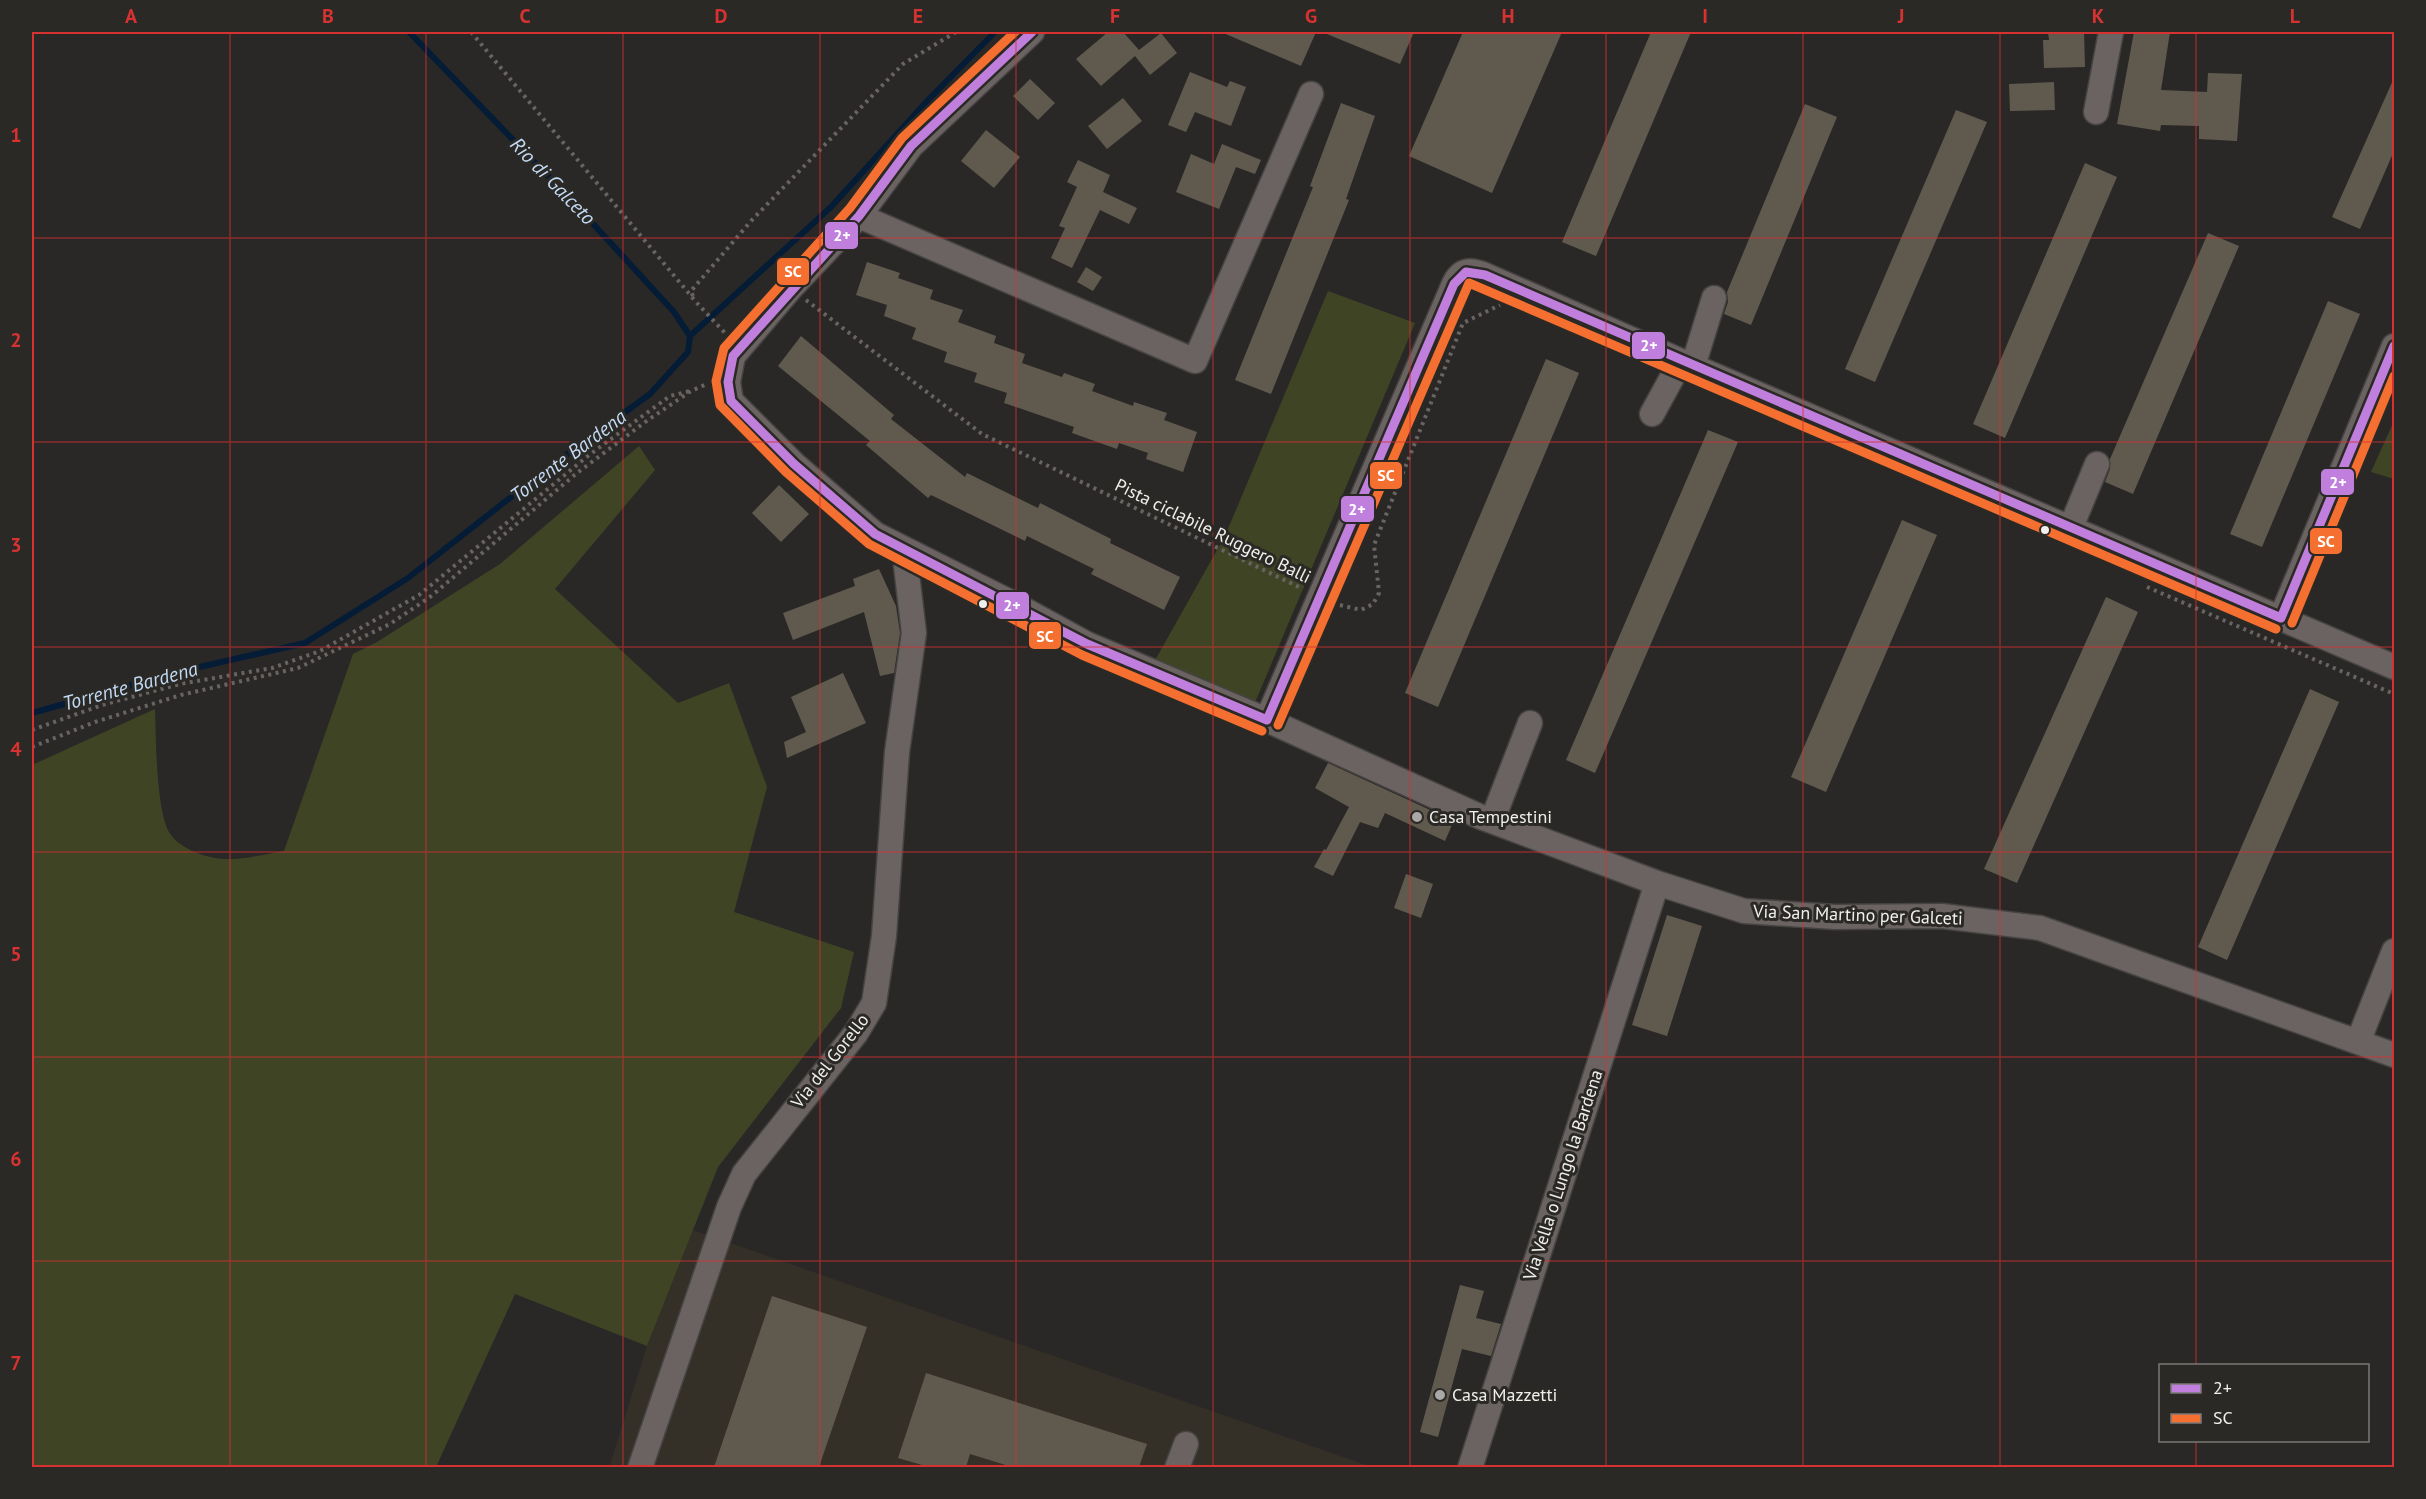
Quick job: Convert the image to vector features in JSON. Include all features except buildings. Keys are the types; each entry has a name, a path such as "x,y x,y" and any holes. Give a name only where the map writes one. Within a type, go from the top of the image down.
{"street":[{"name":"Via San Martino per Galceti","path":"1032,32 911,146 859,216 790,288 733,356 728,382 731,401 794,464 874,534 1014,604 1087,644 1267,720 1492,821 1657,883 1744,911 1835,917 1942,916 2040,928 2394,1055"},
{"path":"2096,111 2110,32"},
{"path":"859,216 1195,361 1311,94"},
{"path":"1267,720 1454,284 1463,272 1474,270 1687,364 2394,667"},
{"path":"1652,414 1687,364 1714,298"},
{"path":"2282,618 2394,346"},
{"path":"2071,527 2097,464"},
{"name":"Via del Gorello","path":"640,1467 729,1207 744,1174 856,1033 874,1003 884,936 897,752 914,633 906,566 909,553"},
{"path":"1492,821 1530,723"},
{"name":"Via Vella o Lungo la Bardena","path":"1470,1467 1657,883"},
{"path":"2358,1042 2394,951"},
{"path":"1177,1467 1186,1444"}],"path":[{"path":"471,32 696,302 732,339"},
{"path":"696,302 691,291 751,221 903,64 956,32"},
{"name":"Pista ciclabile Ruggero Balli","path":"790,288 981,434 1321,597 1348,608 1361,610 1373,604 1379,593 1374,545 1463,323 1502,304"},
{"path":"32,730 102,705 180,684 272,668 320,651 419,595 589,455 670,396 691,391 713,381"},
{"path":"32,747 95,722 181,695 298,668 390,624 430,597 577,473 691,391"},
{"path":"2145,586 2394,694"}],"shaded area":[{"path":"693,1230 1372,1467 609,1468 647,1346"}],"green space":[{"path":"1328,291 1415,323 1254,705 1154,662 1225,536"},
{"path":"2394,421 2394,479 2371,472"},
{"path":"639,446 655,470 555,589 678,703 729,683 767,787 734,912 854,952 841,1008 718,1167 647,1346 515,1294 436,1467 32,1467 32,765 155,709 157,770 161,802 163,816 171,835 192,851 217,858 240,859 284,851 353,654 377,642 500,564"}],"waterway":[{"name":"Rio di Galceto","path":"409,32 573,202 674,312 690,336"},
{"name":"Torrente Bardena","path":"32,713 182,671 305,643 408,578 544,471 650,394 688,352 690,336 831,207 928,100 995,32"}],"transit line":[{"name":"SC","path":"1015,32 902,138 850,208 724,348 716,381 720,405 786,472 869,544 1082,655 1262,731"},
{"name":"2+","path":"1032,32 911,146 859,216 733,356 728,382 731,401 794,464 875,534 1087,644 1267,720"},
{"name":"2+","path":"1267,720 1454,284 1466,272 1485,275 2281,618"},
{"name":"SC","path":"1278,725 1469,283 2276,629"},
{"name":"2+","path":"2281,618 2394,346"},
{"name":"SC","path":"2292,623 2394,376"}],"place":[{"name":"Casa Tempestini","path":"1417,817"},
{"name":"Casa Mazzetti","path":"1440,1395"}]}
